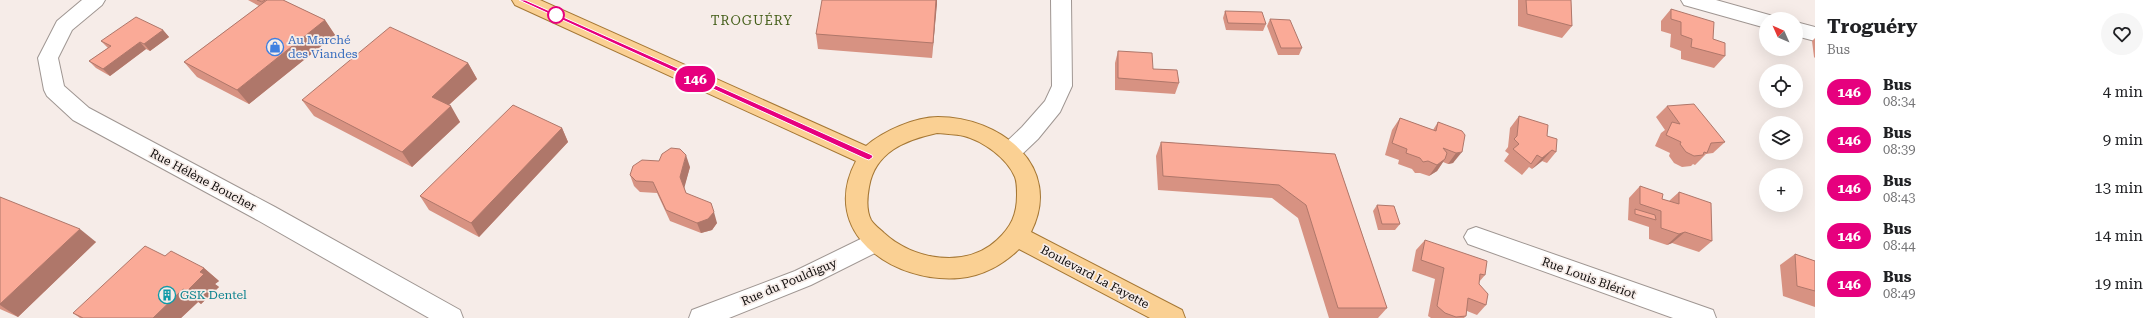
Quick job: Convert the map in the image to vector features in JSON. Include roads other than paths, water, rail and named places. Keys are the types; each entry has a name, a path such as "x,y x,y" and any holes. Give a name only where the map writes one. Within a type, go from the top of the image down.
{"main road":[{"path":"522,0 869,157"},
{"path":"937,125 964,128 982,134 1010,152 1027,178 1029,208 1017,236 997,254 970,266 941,269 911,264 890,254 875,242 865,230 856,205 857,180 869,157 893,138 910,129 937,125"},
{"name":"Boulevard La Fayette","path":"1017,236 1173,318"}],"street":[{"name":"Rue Hélène Boucher","path":"95,0 64,26 48,58 54,90 81,114 267,214 451,318"},
{"path":"1010,152 1030,134 1053,106 1062,86 1061,0"},
{"path":"1691,0 1759,19"},
{"path":"1803,31 1815,34"},
{"name":"Rue Louis Blériot","path":"1476,237 1704,318"},
{"name":"Rue du Pouldiguy","path":"701,318 803,278 875,242"}],"place":[{"name":"Au Marché des Viandes","path":"275,47"},
{"name":"GSK Dentel","path":"167,295"}],"district":[{"name":"TROGUÉRY","path":"752,20"}]}
